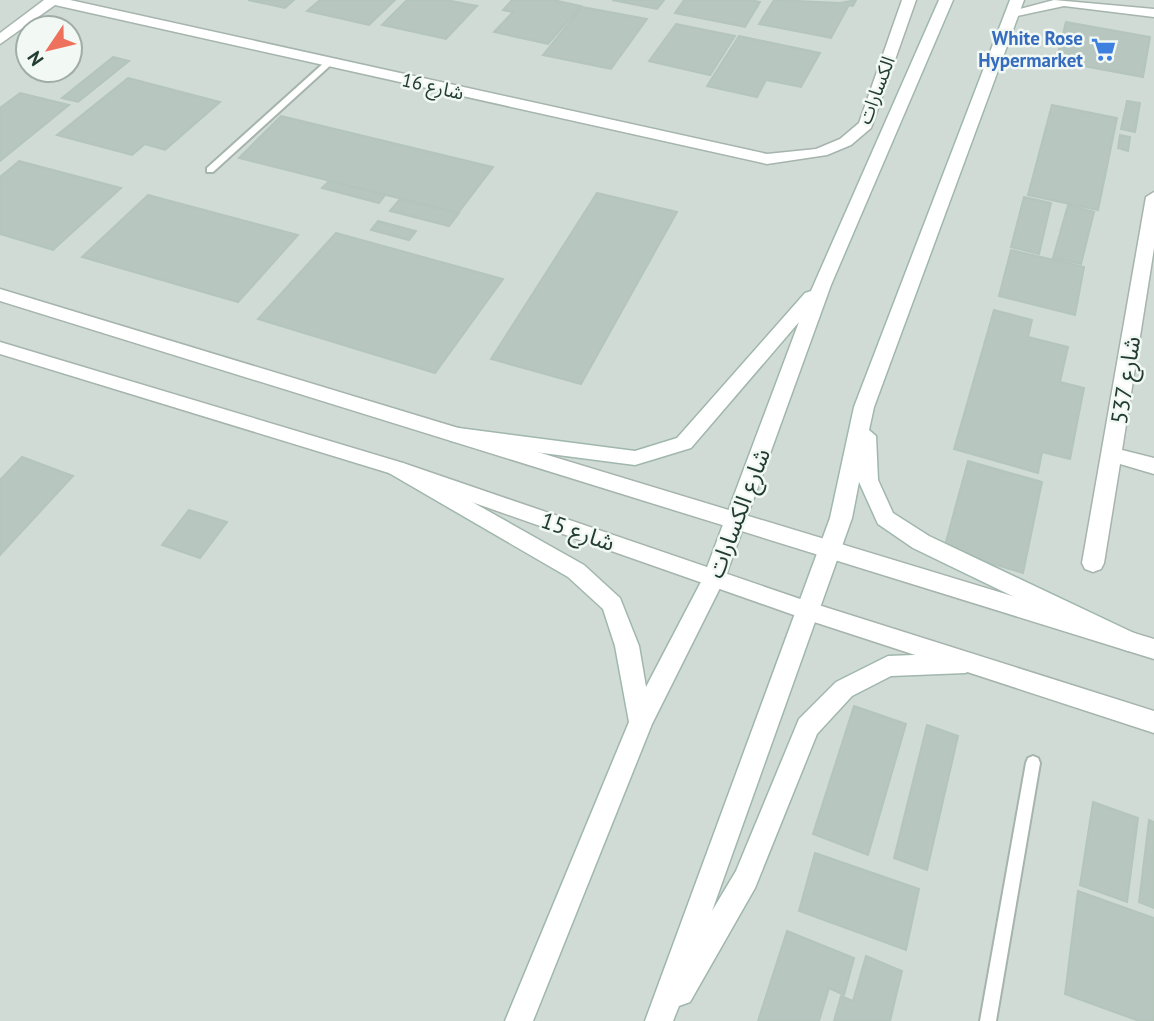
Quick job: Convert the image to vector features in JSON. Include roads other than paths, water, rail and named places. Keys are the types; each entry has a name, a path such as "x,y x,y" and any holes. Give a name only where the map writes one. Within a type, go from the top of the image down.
{"street":[{"name":"شارع 16","path":"52,0 743,156 767,159 815,155"},
{"path":"0,40 52,0"},
{"name":"الكسارات","path":"815,155 854,138 866,125 909,0"},
{"name":"شارع الكسارات","path":"519,1021 641,722 714,578 738,519 822,285 946,0"},
{"path":"661,1021 841,518 864,407 1015,6 1064,2 1154,13"},
{"name":"شارع 537","path":"1093,563 1149,255 1154,197"},
{"path":"452,434 635,458 684,443 822,285"},
{"path":"0,295 681,505 738,519 829,551 1154,649"},
{"name":"شارع 15","path":"0,348 396,468 808,611 1154,722"},
{"path":"864,407 868,480 885,518 921,542 1128,641"},
{"path":"1113,456 1154,466"},
{"path":"396,468 576,571 612,604 627,646 641,722"},
{"path":"661,1021 746,879 808,727 844,689 888,666 965,663"}],"lane":[{"path":"210,170 329,63"},
{"path":"988,1021 1033,763"}],"place":[{"name":"White Rose Hypermarket","path":"1103,49"}]}
